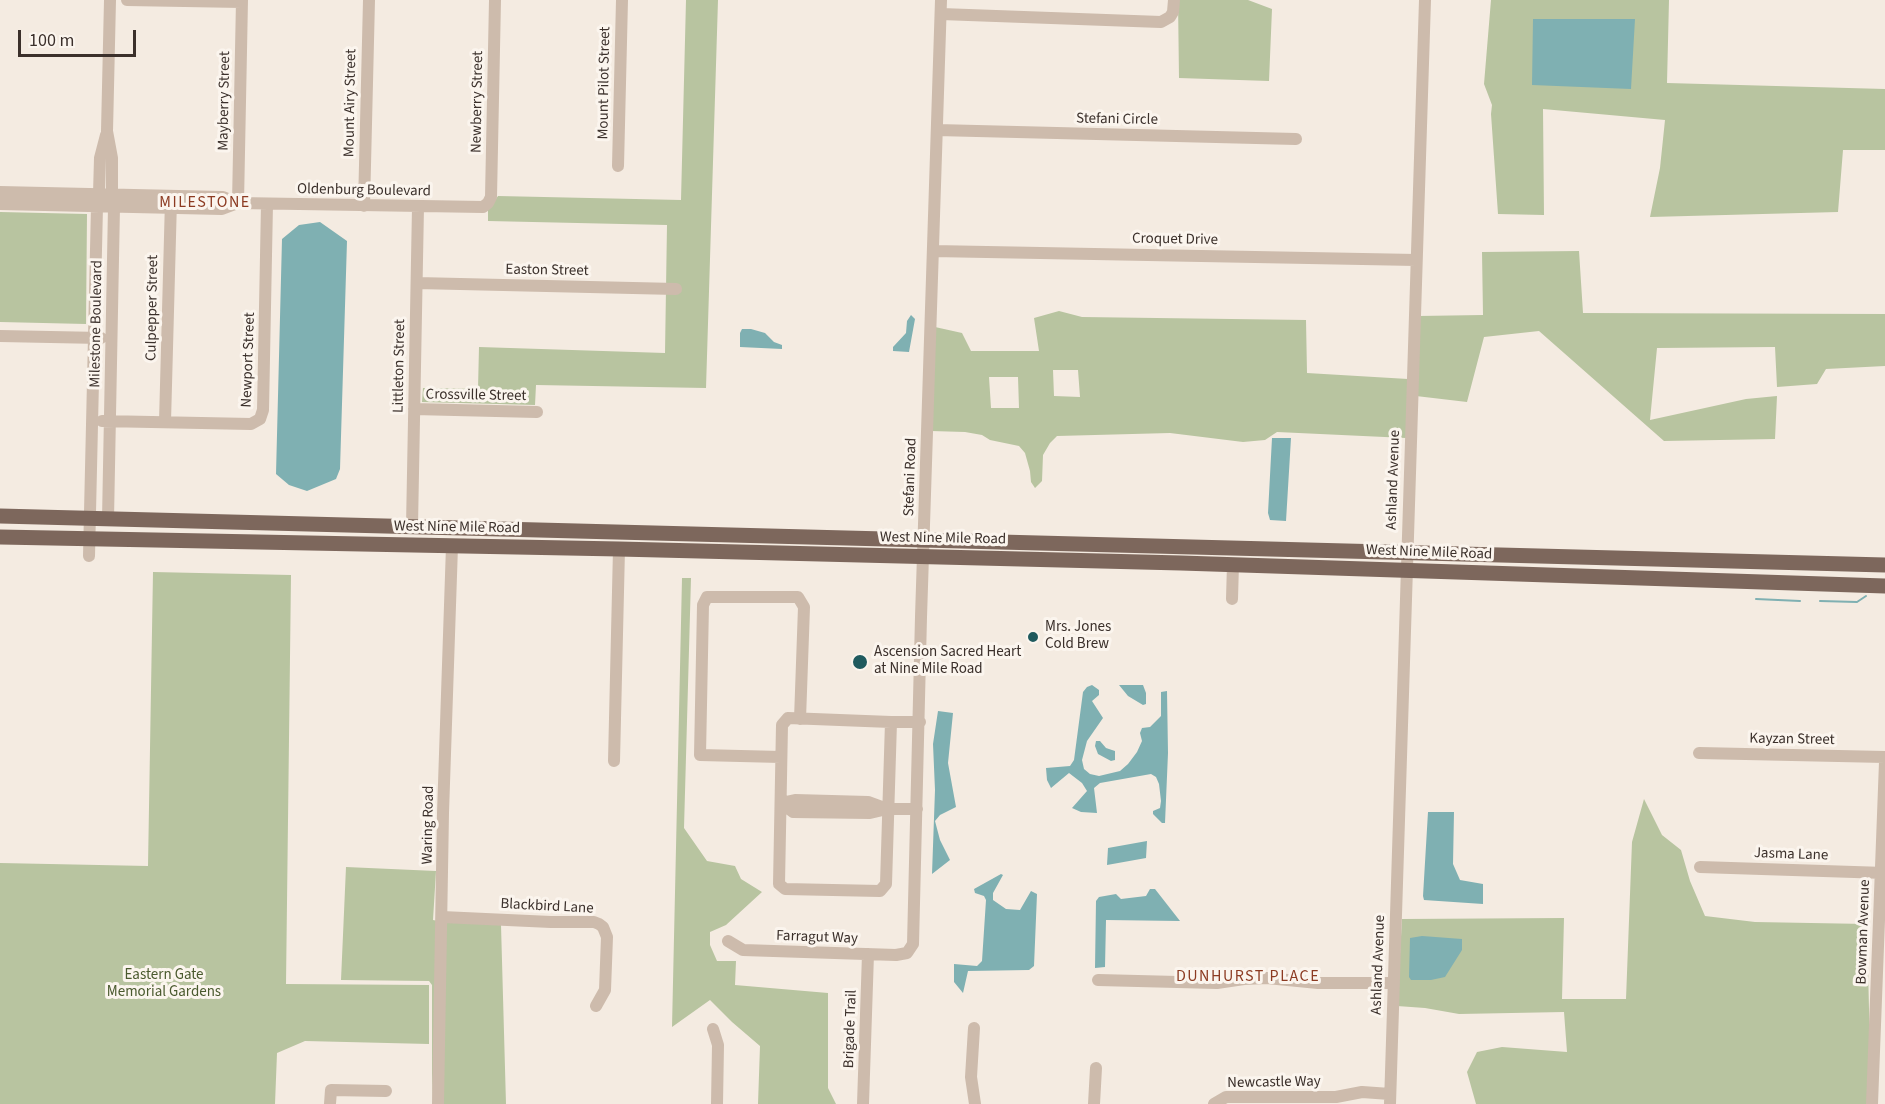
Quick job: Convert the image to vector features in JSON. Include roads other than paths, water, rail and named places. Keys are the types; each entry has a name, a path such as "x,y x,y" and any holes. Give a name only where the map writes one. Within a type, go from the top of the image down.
{"main road":[{"name":"West Nine Mile Road","path":"0,516 89,529 253,542 1233,564 1885,586"},
{"name":"West Nine Mile Road","path":"108,519 1885,565"},
{"path":"0,528 89,529 100,526 108,519"},
{"path":"89,529 95,533 113,529 216,532 232,522"},
{"path":"253,542 276,533 384,536 399,534 412,526"},
{"name":"West Nine Mile Road","path":"0,537 89,529"},
{"path":"452,546 462,538 598,538 605,531"},
{"path":"754,552 765,546 914,546 924,539"},
{"path":"924,556 928,551 942,547 1082,551 1096,543"},
{"path":"1233,564 1259,556 1401,560 1407,552"},
{"path":"1406,570 1418,561 1556,564 1585,556"},
{"path":"1714,580 1730,570 1874,575 1885,572"}],"street":[{"name":"Milestone Boulevard","path":"89,556 94,338 112,158 107,131 110,0"},
{"path":"127,0 242,1"},
{"name":"Mount Airy Street","path":"364,206 369,0"},
{"name":"Newberry Street","path":"488,203 491,197 495,0"},
{"name":"Mount Pilot Street","path":"618,166 622,0"},
{"name":"Stefani Road","path":"907,953 913,944 941,0"},
{"path":"941,14 1161,22 1170,17 1173,12 1174,0"},
{"name":"Ashland Avenue","path":"1390,1099 1425,0"},
{"name":"Mayberry Street","path":"238,203 242,1"},
{"name":"Stefani Circle","path":"937,130 1296,139"},
{"name":"Oldenburg Boulevard","path":"0,192 171,202 223,196 238,203 267,204 477,208 488,203"},
{"name":"Milestone Boulevard","path":"106,200 111,338 108,519"},
{"name":"Oldenburg Boulevard","path":"0,204 106,200"},
{"name":"Culpepper Street","path":"165,422 171,202"},
{"name":"Newport Street","path":"92,421 251,424 260,419 262,415 267,204"},
{"name":"Littleton Street","path":"412,526 418,207"},
{"name":"Croquet Drive","path":"933,251 1416,260"},
{"name":"Easton Street","path":"417,283 676,289"},
{"path":"0,336 111,338"},
{"name":"Crossville Street","path":"414,409 537,412"},
{"name":"Waring Road","path":"438,1104 443,813 452,546"},
{"path":"614,761 620,549"},
{"path":"1232,599 1233,564"},
{"path":"782,757 700,755 703,605 707,597 798,597 804,607 800,719"},
{"path":"891,722 886,884 880,891 785,889 779,884 782,725 788,718 920,722"},
{"name":"Kayzan Street","path":"1699,753 1885,757"},
{"name":"Bowman Avenue","path":"1872,1104 1881,993 1885,762"},
{"path":"781,803 795,800 868,802 887,809 916,809"},
{"name":"Jasma Lane","path":"1700,867 1883,873"},
{"name":"Blackbird Lane","path":"442,917 599,924 603,927 607,938 606,980 603,996 596,1006"},
{"name":"Farragut Way","path":"728,940 743,950 903,955 907,953"},
{"name":"Brigade Trail","path":"863,1104 868,954"},
{"path":"1098,980 1217,983 1267,978 1318,983 1394,983"},
{"path":"974,1028 971,1077 975,1104"},
{"path":"713,1029 718,1046 717,1104"},
{"path":"1094,1104 1096,1068"},
{"path":"330,1104 331,1090 386,1091"},
{"name":"Newcastle Way","path":"1214,1104 1226,1096 1336,1098 1362,1092 1390,1099"},
{"name":"Newcastle Way","path":"1336,1098 1354,1104"}],"water":[{"path":"1533,19 1635,19 1631,89 1532,85"},
{"path":"320,222 347,241 340,469 336,479 307,491 289,485 276,474 282,239 299,225"},
{"path":"911,315 915,319 909,352 893,351 893,347 906,333 907,321"},
{"path":"742,329 765,333 774,342 782,345 782,349 740,347"},
{"path":"1272,438 1291,438 1286,521 1270,520 1268,513"},
{"path":"1092,685 1099,690 1099,695 1092,701 1103,718 1087,741 1082,760 1084,769 1090,774 1099,776 1120,771 1128,764 1142,741 1140,733 1142,728 1150,727 1161,716 1161,692 1167,691 1168,753 1165,823 1153,814 1153,811 1160,808 1161,801 1159,784 1156,777 1151,774 1100,783 1094,788 1097,813 1081,812 1072,808 1087,791 1082,783 1069,773 1051,788 1047,780 1046,768 1070,766 1074,760 1083,692"},
{"path":"1119,685 1143,685 1146,704 1143,705 1128,696"},
{"path":"938,711 953,713 948,763 956,807 940,815 935,821 940,840 950,860 932,874 935,790 933,744"},
{"path":"1096,741 1100,741 1106,748 1115,751 1115,760 1111,761 1098,754"},
{"path":"1428,812 1454,812 1453,864 1460,880 1483,884 1483,904 1424,900"},
{"path":"1147,841 1146,858 1107,865 1108,848"},
{"path":"1003,875 993,893 993,900 1006,909 1020,910 1031,891 1037,894 1034,966 1029,970 968,971 963,993 954,982 954,964 977,966 982,961 986,900 984,896 975,893 974,889"},
{"path":"1150,889 1155,889 1180,921 1106,920 1105,967 1095,968 1096,901 1099,897 1116,894 1121,899 1146,896"},
{"path":"1422,936 1462,939 1462,950 1445,977 1411,980 1409,977 1410,938"}],"waterway":[{"path":"1820,601 1857,602 1866,596"},
{"path":"1756,599 1800,601"}],"place":[{"name":"Mrs. Jones Cold Brew","path":"1033,637"},
{"name":"Ascension Sacred Heart at Nine Mile Road","path":"860,662"}],"district":[{"name":"MILESTONE","path":"205,203"},
{"name":"DUNHURST PLACE","path":"1248,977"}],"park label":[{"name":"Eastern Gate Memorial Gardens","path":"164,984"}]}
